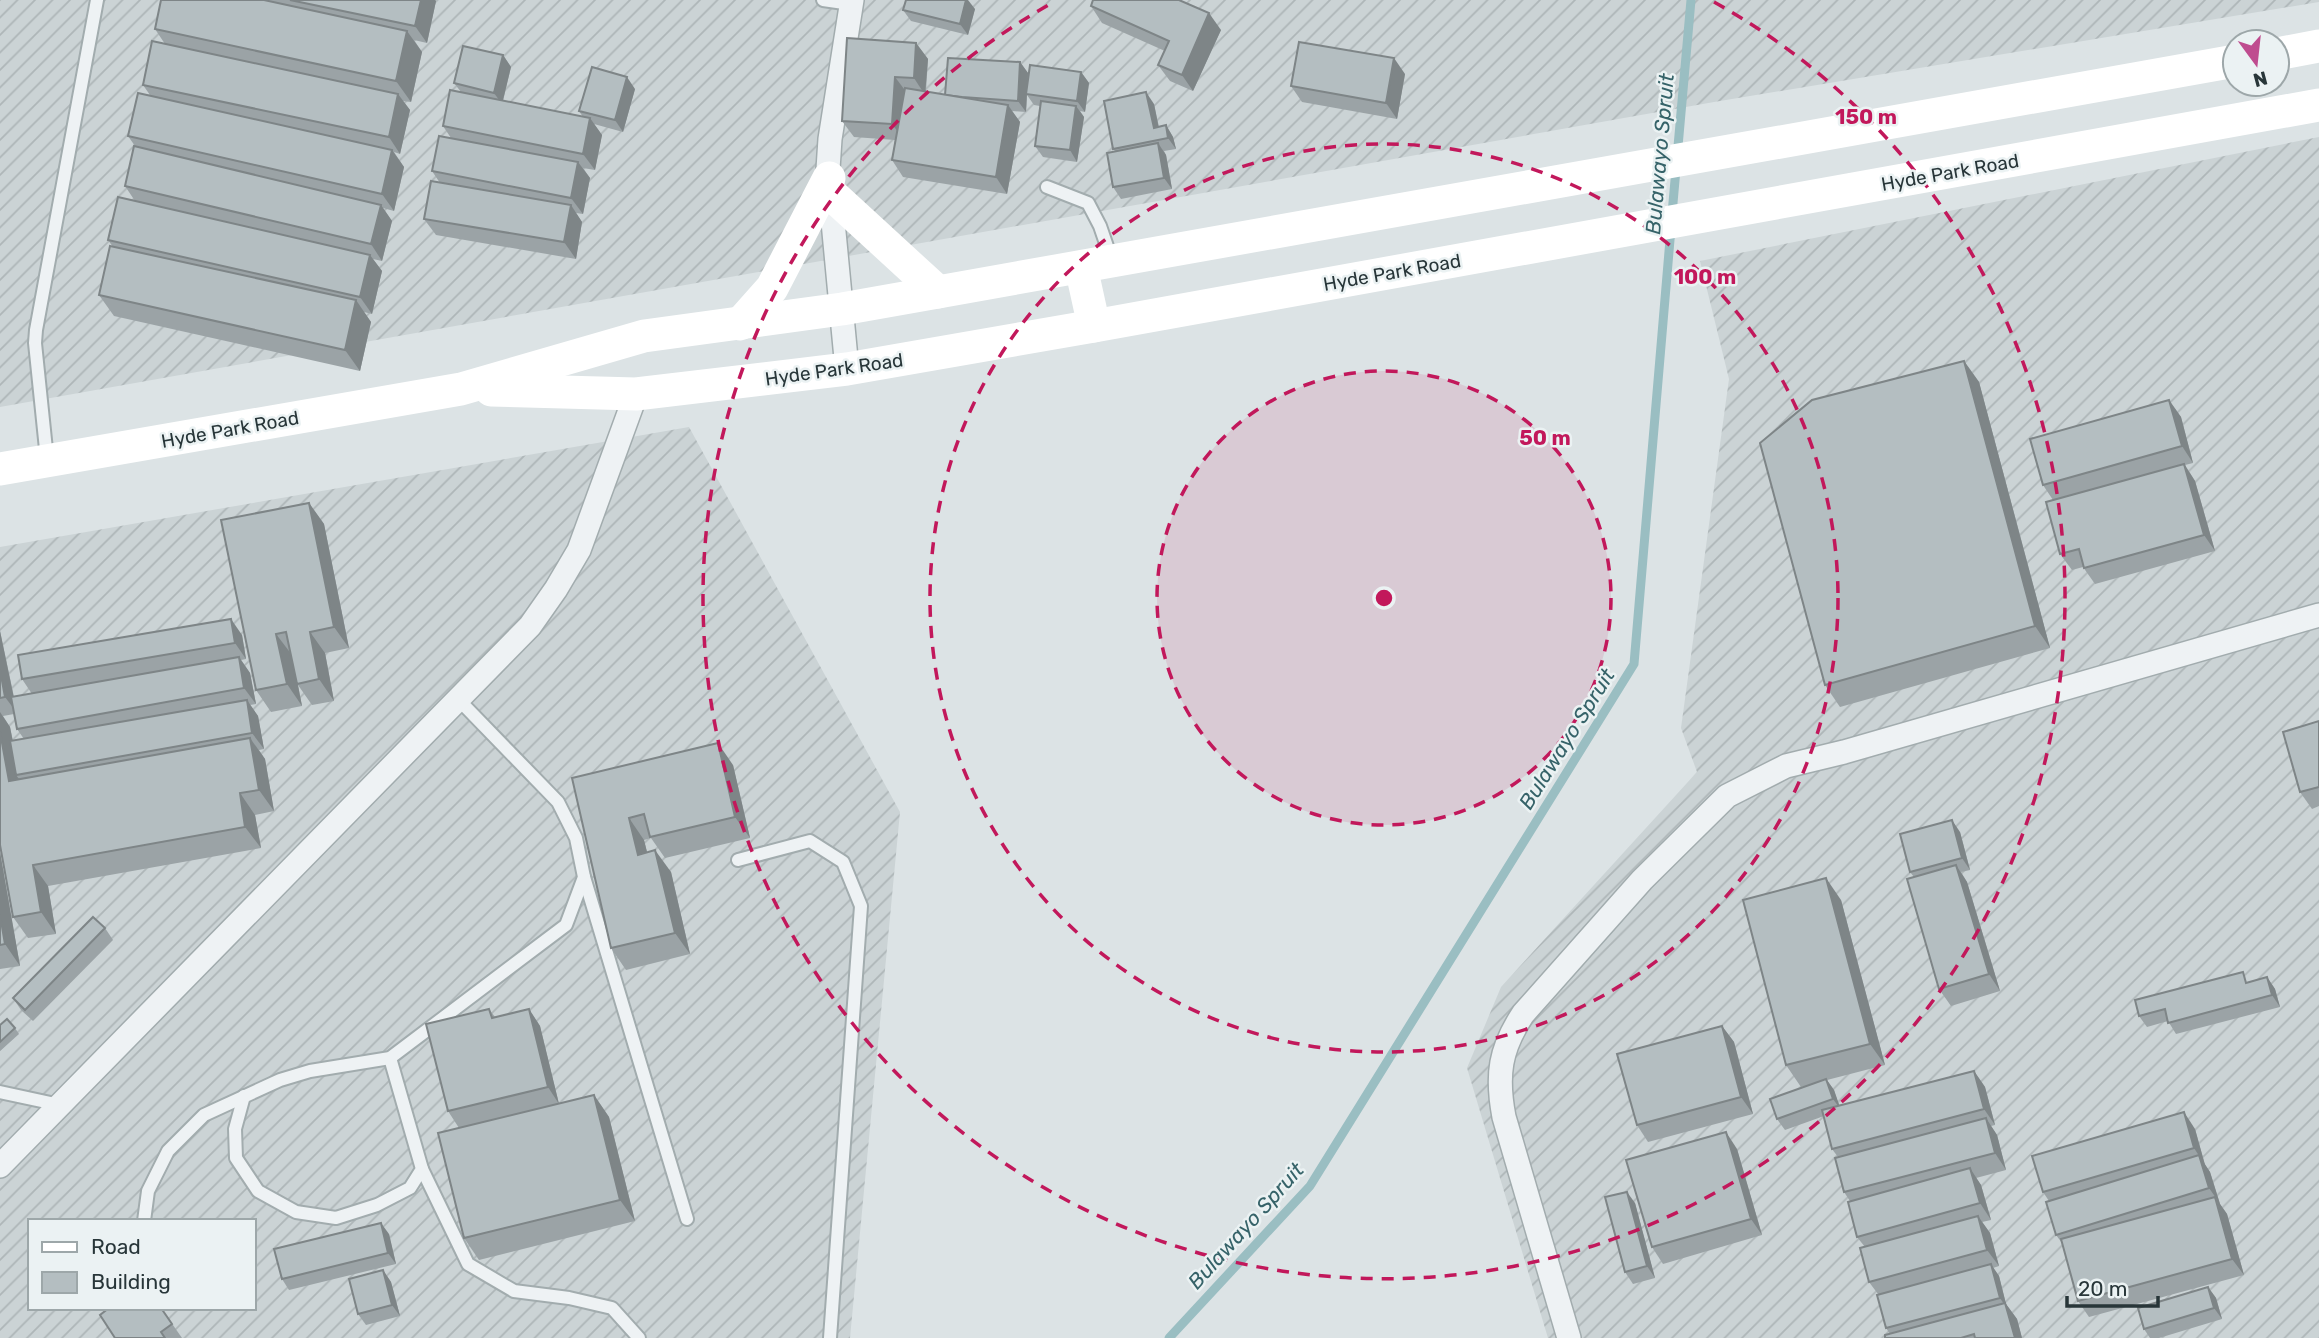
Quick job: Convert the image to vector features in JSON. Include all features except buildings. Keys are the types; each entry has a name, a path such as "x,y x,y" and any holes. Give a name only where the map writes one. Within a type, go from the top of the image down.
{"street":[{"path":"847,369 829,186 830,139 852,2"},
{"path":"2291,51 2319,46"},
{"name":"Hyde Park Road","path":"0,469 461,390 644,336 842,309 2221,63"},
{"name":"Hyde Park Road","path":"461,390 636,394 847,369 2319,105"},
{"path":"829,186 938,292"},
{"path":"740,324 772,288 829,186"},
{"path":"1094,326 1097,264"},
{"path":"0,1166 530,626 579,550 636,394"},
{"path":"1569,1338 1502,1107 1499,1089 1508,1036 1524,1014 1642,880 1718,805 1736,791 1786,766 2319,615"}],"lane":[{"path":"47,460 36,331 97,0"},
{"path":"823,0 852,2"},
{"path":"1047,187 1088,202 1100,226 1097,264"},
{"path":"458,699 558,802 576,838 584,877 687,1219"},
{"path":"738,860 810,841 843,862 861,906 830,1338"},
{"path":"144,1219 148,1191 168,1151 204,1115 280,1080 310,1071 390,1058 566,925 584,877"},
{"path":"390,1058 422,1169 468,1264 514,1291 569,1298 612,1308 639,1338"},
{"path":"0,1091 60,1105"},
{"path":"244,1096 235,1129 236,1158 257,1191 296,1212 336,1218 377,1205 410,1188 422,1169"}],"shaded area":[{"path":"0,0 2319,2 1714,102 0,407"},
{"path":"2319,137 2319,1338 1548,1338 1467,1068 1501,987 1697,772 1681,728 1729,379 1700,261"},
{"path":"689,427 900,812 850,1338 0,1338 0,547"}],"waterway":[{"name":"Bulawayo Spruit","path":"1672,214 1691,0"},
{"name":"Bulawayo Spruit","path":"1169,1338 1310,1186 1634,664 1671,228"}]}
